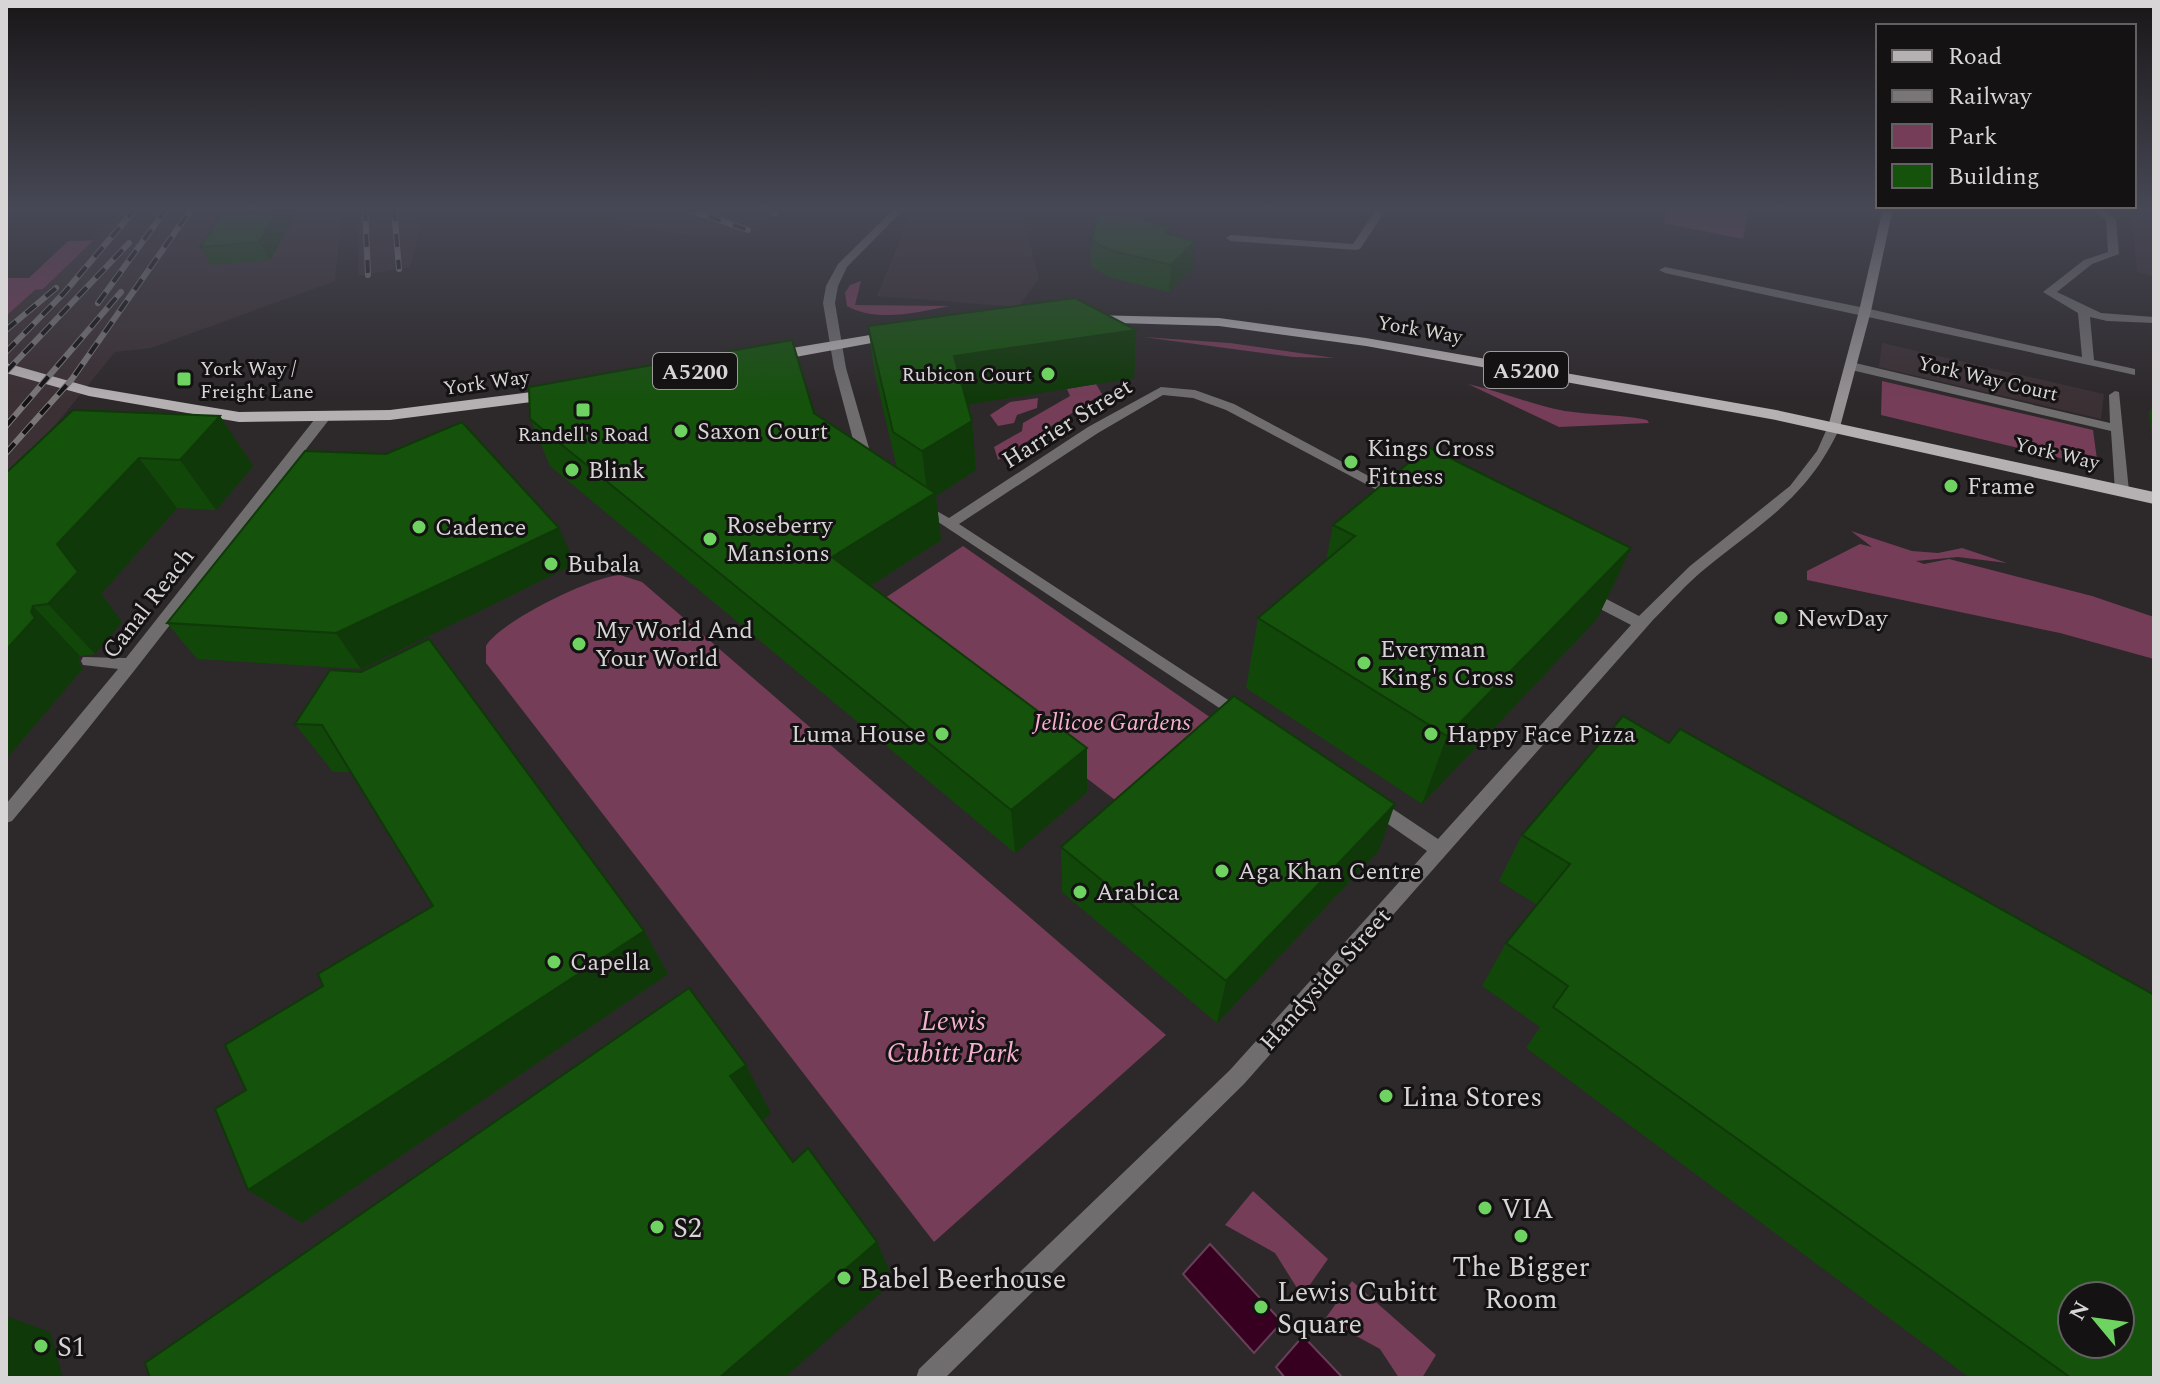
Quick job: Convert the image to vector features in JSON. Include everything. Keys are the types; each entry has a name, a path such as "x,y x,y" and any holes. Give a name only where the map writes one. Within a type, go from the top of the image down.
{"main road":[{"path":"1834,427 1874,273"},
{"name":"York Way","path":"1074,319 1219,322 1289,330 1710,402 2154,498"},
{"name":"A5200","path":"755,359 909,333"},
{"name":"York Way","path":"6,368 77,388 236,416 323,418 434,411 572,391"}],"street":[{"path":"839,273 829,303 864,456 874,473"},
{"name":"York Way Court","path":"1678,273 1865,311 2131,372"},
{"path":"2074,273 2049,292 2084,311 2115,318 2124,315 2154,320"},
{"path":"2084,311 2088,362"},
{"name":"York Way Court","path":"1851,366 2117,429"},
{"name":"Harrier Street","path":"949,524 1114,417 1161,391 1195,394 1230,407 1418,506"},
{"path":"2115,395 2122,491"},
{"name":"Canal Reach","path":"6,816 131,664 323,418"},
{"name":"Handyside Street","path":"928,1378 1237,1077 1641,624 1699,566 1790,495 1819,460 1834,427"},
{"path":"914,502 1252,723"},
{"path":"1579,591 1641,624"},
{"path":"89,661 131,664"},
{"path":"1354,792 1440,850"}],"shaded area":[{"path":"59,273 336,273 335,281 151,348 115,352 58,422 6,477 6,316 35,290 43,289"},
{"path":"887,273 1038,273 1039,278 1018,307 877,296"},
{"path":"1882,343 2104,394 2101,419 1879,367"},
{"path":"1210,1244 1282,1322 1254,1353 1183,1274"},
{"path":"1303,1336 1343,1378 1285,1378 1276,1367"}],"green space":[{"path":"35,273 60,273 6,316 6,278 29,278"},
{"path":"861,281 855,305 949,306 898,315 859,311 847,306 845,293 850,285"},
{"path":"1143,337 1230,343 1334,358 1293,357"},
{"path":"1882,381 2093,430 2098,467 1881,415"},
{"path":"1096,384 1102,394 998,460 994,447 1022,431 1023,423 1070,396 1067,389"},
{"path":"1468,384 1559,410 1635,418 1649,423 1559,427"},
{"path":"1038,398 1037,408 1017,415 1014,423 998,426 990,415 1010,402"},
{"path":"1851,531 1912,551 1938,553 1962,548 2007,563 1958,557 1916,561 1924,564 1949,559 2092,596 2154,617 2154,659 2060,633 1807,580 1807,571 1860,544 1872,547"},
{"name":"Jellicoe Gardens","path":"963,546 1214,720 1119,803 867,610"},
{"name":"Lewis Cubitt Park","path":"620,575 642,582 1166,1035 934,1242 486,663 486,646 494,636 527,613 590,583"},
{"path":"1253,1191 1328,1259 1302,1296 1275,1253 1225,1225"},
{"path":"1352,1281 1436,1355 1422,1378 1399,1378 1380,1349 1325,1319"}],"building":[{"path":"1075,298 1136,330 954,356 972,421 922,451 893,432 868,326"},
{"path":"792,340 814,413 935,493 832,557 1087,748 1011,810 530,419 529,387"},
{"path":"73,410 220,416 180,460 139,458 57,544 78,572 48,604 33,606 31,612 35,618 6,650 6,473"},
{"name":"Cadence","path":"462,422 559,528 336,633 167,623 305,451 386,454"},
{"path":"1428,447 1631,548 1447,736 1258,618 1355,536 1333,525"},
{"name":"Capella","path":"429,639 644,931 248,1190 215,1109 246,1090 225,1045 323,986 318,974 433,906 322,725 295,724 330,670 361,672"},
{"name":"Aga Khan Centre","path":"1234,696 1395,804 1226,981 1061,847"},
{"path":"1623,716 1669,743 1680,729 2154,995 2154,1378 2071,1378 1553,1007 1568,986 1506,943 1570,864 1522,835"},
{"name":"S2","path":"689,988 746,1065 730,1076 793,1162 808,1148 877,1242 719,1378 150,1378 145,1363"}],"railway":[{"path":"6,352 81,273"},
{"path":"6,372 101,273"},
{"path":"98,303 120,273"},
{"path":"6,453 72,379 147,273"},
{"path":"6,330 56,288"},
{"path":"6,426 121,292"}],"place":[{"name":"Rubicon Court","path":"1048,374"},
{"name":"York Way / Freight Lane","path":"184,379"},
{"name":"Randell's Road","path":"583,410"},
{"name":"Saxon Court","path":"681,431"},
{"name":"Kings Cross Fitness","path":"1351,462"},
{"name":"Blink","path":"572,470"},
{"name":"Frame","path":"1951,486"},
{"name":"Cadence","path":"419,527"},
{"name":"Roseberry Mansions","path":"710,539"},
{"name":"Bubala","path":"551,564"},
{"name":"NewDay","path":"1781,618"},
{"name":"My World And Your World","path":"579,644"},
{"name":"Everyman King's Cross","path":"1364,663"},
{"name":"Luma House","path":"942,734"},
{"name":"Happy Face Pizza","path":"1431,734"},
{"name":"Aga Khan Centre","path":"1222,871"},
{"name":"Arabica","path":"1080,892"},
{"name":"Capella","path":"554,962"},
{"name":"Lina Stores","path":"1386,1096"},
{"name":"VIA","path":"1485,1208"},
{"name":"S2","path":"657,1227"},
{"name":"The Bigger Room","path":"1521,1236"},
{"name":"Babel Beerhouse","path":"844,1278"},
{"name":"Lewis Cubitt Square","path":"1261,1307"},
{"name":"S1","path":"41,1346"}]}
